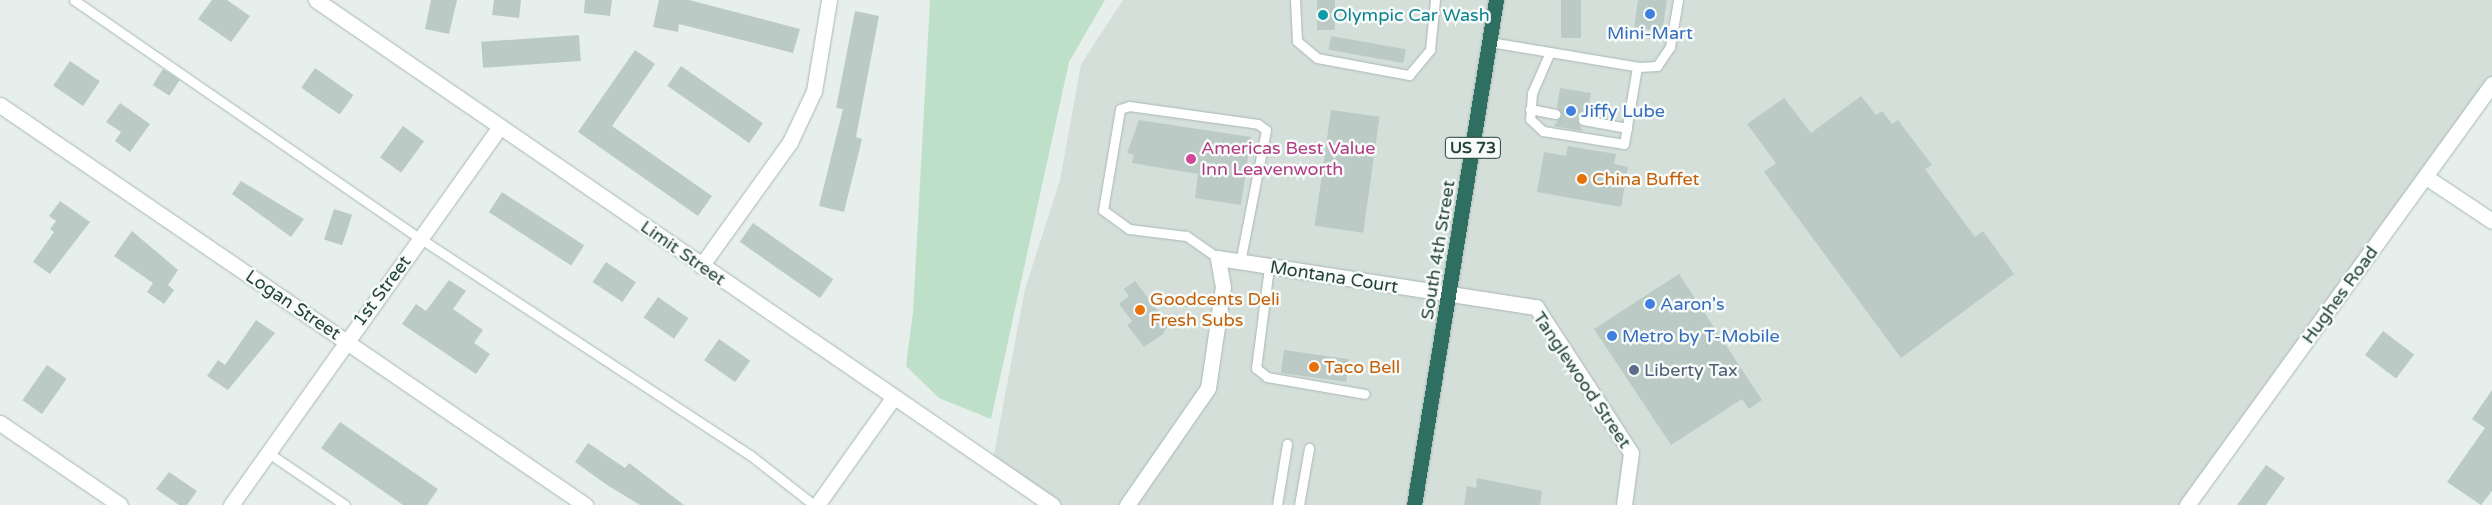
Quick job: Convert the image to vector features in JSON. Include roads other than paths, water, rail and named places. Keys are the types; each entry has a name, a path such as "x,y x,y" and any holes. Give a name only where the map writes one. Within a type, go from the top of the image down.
{"highway":[{"name":"South 4th Street","path":"1414,505 1450,296 1496,0"}],"street":[{"name":"Limit Street","path":"316,0 701,266 1052,505"},
{"path":"701,266 790,142 814,91 829,0"},
{"name":"Hughes Road","path":"2188,505 2492,84"},
{"name":"Logan Street","path":"0,106 585,505"},
{"name":"1st Street","path":"231,505 344,340 421,239 500,127"},
{"path":"2426,177 2492,222"},
{"path":"1128,505 1208,388 1223,287 1218,258"},
{"name":"Montana Court","path":"1218,258 1450,296"},
{"name":"Tanglewood Street","path":"1450,296 1536,307 1631,453 1624,505"},
{"path":"818,505 894,398"},
{"path":"0,422 120,505"}],"lane":[{"path":"74,0 421,239 750,455 814,505"},
{"path":"1296,0 1297,41 1317,58 1409,75 1430,50 1435,0"},
{"path":"1490,42 1637,67 1662,61 1670,47 1678,0"},
{"path":"1550,52 1532,93 1530,109 1530,119 1543,131 1624,144 1637,67"},
{"path":"1218,258 1186,236 1129,229 1103,210 1120,109 1129,106 1249,122 1266,130 1240,262"},
{"path":"1530,109 1556,114"},
{"path":"1583,120 1627,128"},
{"path":"1269,266 1256,368 1267,377 1365,394"},
{"path":"1278,505 1286,444"},
{"path":"1299,505 1309,448"},
{"path":"267,452 345,505"}],"place":[{"name":"Mini-Mart","path":"1650,14"},
{"name":"Olympic Car Wash","path":"1323,15"},
{"name":"Jiffy Lube","path":"1571,111"},
{"name":"Americas Best Value Inn Leavenworth","path":"1191,159"},
{"name":"China Buffet","path":"1582,179"},
{"name":"Aaron's","path":"1650,304"},
{"name":"Goodcents Deli Fresh Subs","path":"1140,310"},
{"name":"Metro by T-Mobile","path":"1612,336"},
{"name":"Taco Bell","path":"1314,367"},
{"name":"Liberty Tax","path":"1634,370"}]}
